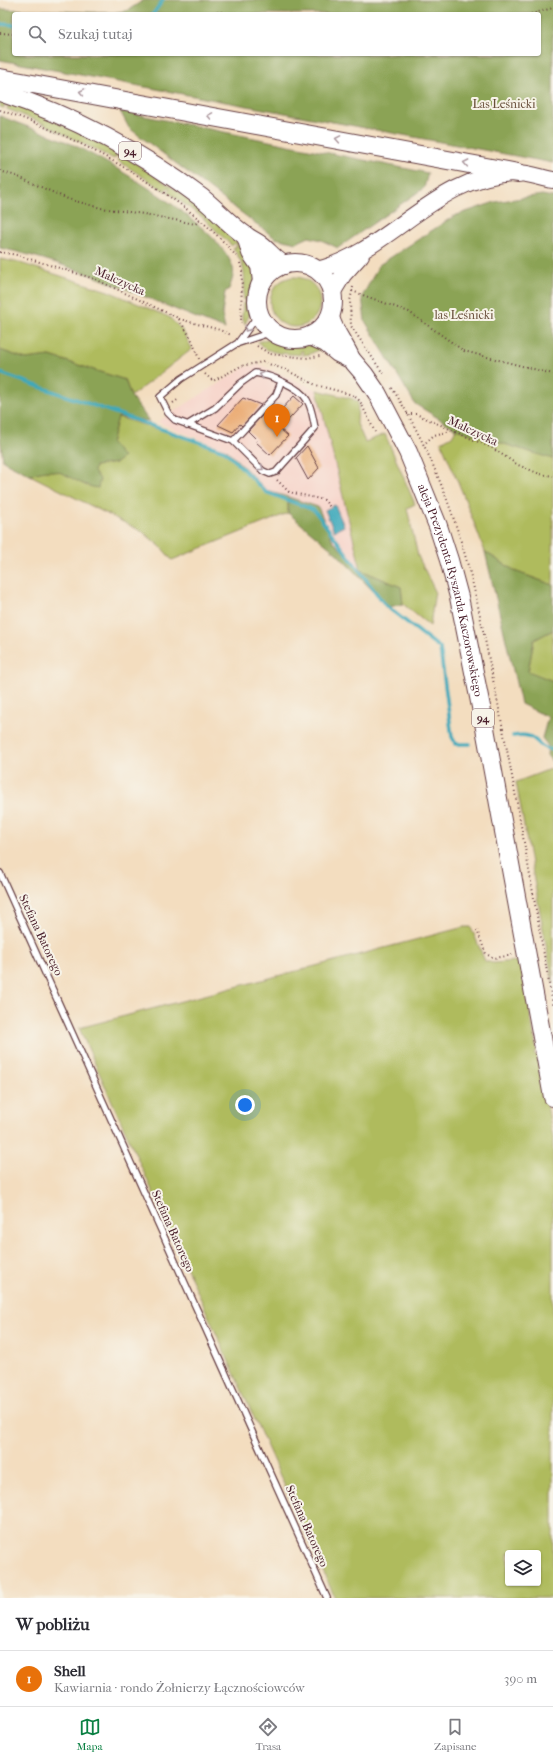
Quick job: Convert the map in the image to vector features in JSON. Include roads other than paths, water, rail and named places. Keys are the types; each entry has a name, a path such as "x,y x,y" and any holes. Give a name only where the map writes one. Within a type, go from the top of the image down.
{"main road":[{"path":"0,78 553,180"},
{"name":"94","path":"0,92 26,101 82,125 140,156 202,198 246,236 260,244 276,260 284,265"},
{"path":"317,270 335,264 367,248 418,212 456,188 494,176 518,173"},
{"path":"246,236 251,253 260,266 262,282"},
{"path":"332,293 343,275 367,248"},
{"path":"301,264 317,270 324,277 332,293 333,306 330,317 322,328 310,336 298,339 284,338 272,332 264,324 259,314 257,297 262,282 272,271 284,265 301,264"},
{"name":"aleja Prezydenta Ryszarda Kaczorowskiego","path":"330,317 333,328 346,346 352,360 377,393 408,452 449,560 459,597 553,1097"},
{"name":"aleja Prezydenta Ryszarda Kaczorowskiego","path":"310,336 326,343 338,353 352,360"}],"lane":[{"path":"236,344 259,314"},
{"path":"187,425 215,408 241,383 255,373 263,374 302,392 308,401 315,428 276,472 270,474 263,471 233,441 187,425 170,417 160,397 181,379 236,344 272,332"},
{"path":"233,441 276,395 281,382"},
{"name":"Stefana Batorego","path":"0,873 327,1598"}],"water":[{"path":"335,505 344,526 334,531 325,510"}],"waterway":[{"path":"154,12 163,0"},
{"path":"0,24 12,25"},
{"path":"0,373 225,451 266,492 314,510 386,606 440,648 452,737 456,744 470,744"},
{"path":"513,736 528,736 542,746 553,750"}],"place":[{"name":"Shell","path":"277,437"}],"park label":[{"name":"Las Leśnicki","path":"504,104"},
{"name":"las Leśnicki","path":"464,315"}]}
